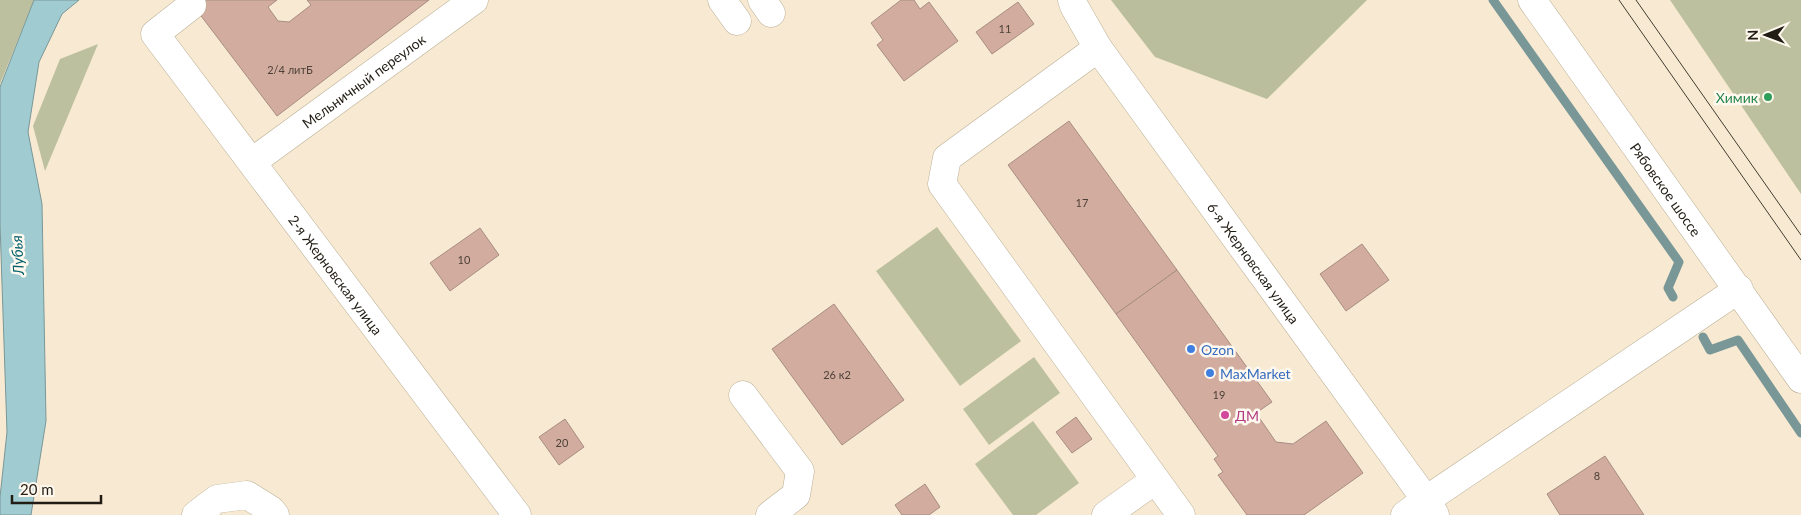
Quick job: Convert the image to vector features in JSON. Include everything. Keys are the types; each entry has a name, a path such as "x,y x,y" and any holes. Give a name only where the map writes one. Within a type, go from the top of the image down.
{"street":[{"name":"Мельничный переулок","path":"252,162 474,0"},
{"name":"6-я Жерновская улица","path":"1072,0 1098,48 1422,510"},
{"name":"Рябовское шоссе","path":"1532,0 1739,289 1801,379"},
{"name":"2-я Жерновская улица","path":"192,5 155,34 517,515"},
{"path":"1098,48 947,158 942,184 1181,515"},
{"path":"1422,510 1739,289"},
{"path":"743,396 800,471 796,496 770,515"},
{"path":"1106,515 1155,480"},
{"path":"196,515 217,499 247,495 271,510 275,515"}],"green space":[{"path":"0,0 34,0 0,84"},
{"path":"1111,0 1367,0 1267,99 1155,57"},
{"name":"Химик","path":"1670,0 1801,0 1801,194"},
{"path":"98,44 45,171 33,126 60,59"},
{"path":"937,227 1021,341 960,386 876,271"},
{"path":"1034,357 1060,393 989,445 963,409"},
{"path":"1033,421 1079,483 1036,515 1013,515 975,464"}],"water":[{"name":"Лубья","path":"34,0 79,0 62,14 39,62 28,132 42,204 46,421 31,515 0,515 0,497 7,432 0,224 0,87"}],"building":[{"path":"189,0 277,0 268,7 278,21 289,22 311,5 307,0 429,0 277,116"},
{"path":"901,0 914,0 920,9 929,2 958,41 904,81 877,45 883,40 871,23"},
{"path":"1018,2 1034,24 992,54 976,32"},
{"path":"1069,121 1177,270 1116,314 1008,165"},
{"path":"480,228 499,255 450,291 430,263"},
{"path":"1362,244 1389,280 1346,311 1320,274"},
{"path":"1177,270 1272,402 1256,413 1276,442 1293,444 1326,421 1363,473 1304,515 1247,515 1218,475 1223,472 1214,459 1218,456 1116,314"},
{"path":"834,304 904,400 842,445 772,349"},
{"path":"1076,417 1092,439 1072,453 1056,432"},
{"path":"565,419 584,447 559,465 539,437"},
{"path":"1605,456 1644,515 1560,515 1547,494"},
{"path":"925,484 940,507 929,515 902,515 895,505"}],"waterway":[{"path":"1493,0 1679,262 1668,288 1673,297"},
{"path":"1703,337 1710,350 1738,340 1801,433"}],"tram line":[{"path":"1619,0 1801,260"},
{"path":"1636,0 1801,235"}],"place":[{"name":"Химик","path":"1768,97"},
{"name":"Ozon","path":"1191,349"},
{"name":"MaxMarket","path":"1210,373"},
{"name":"ДМ","path":"1225,415"}]}
